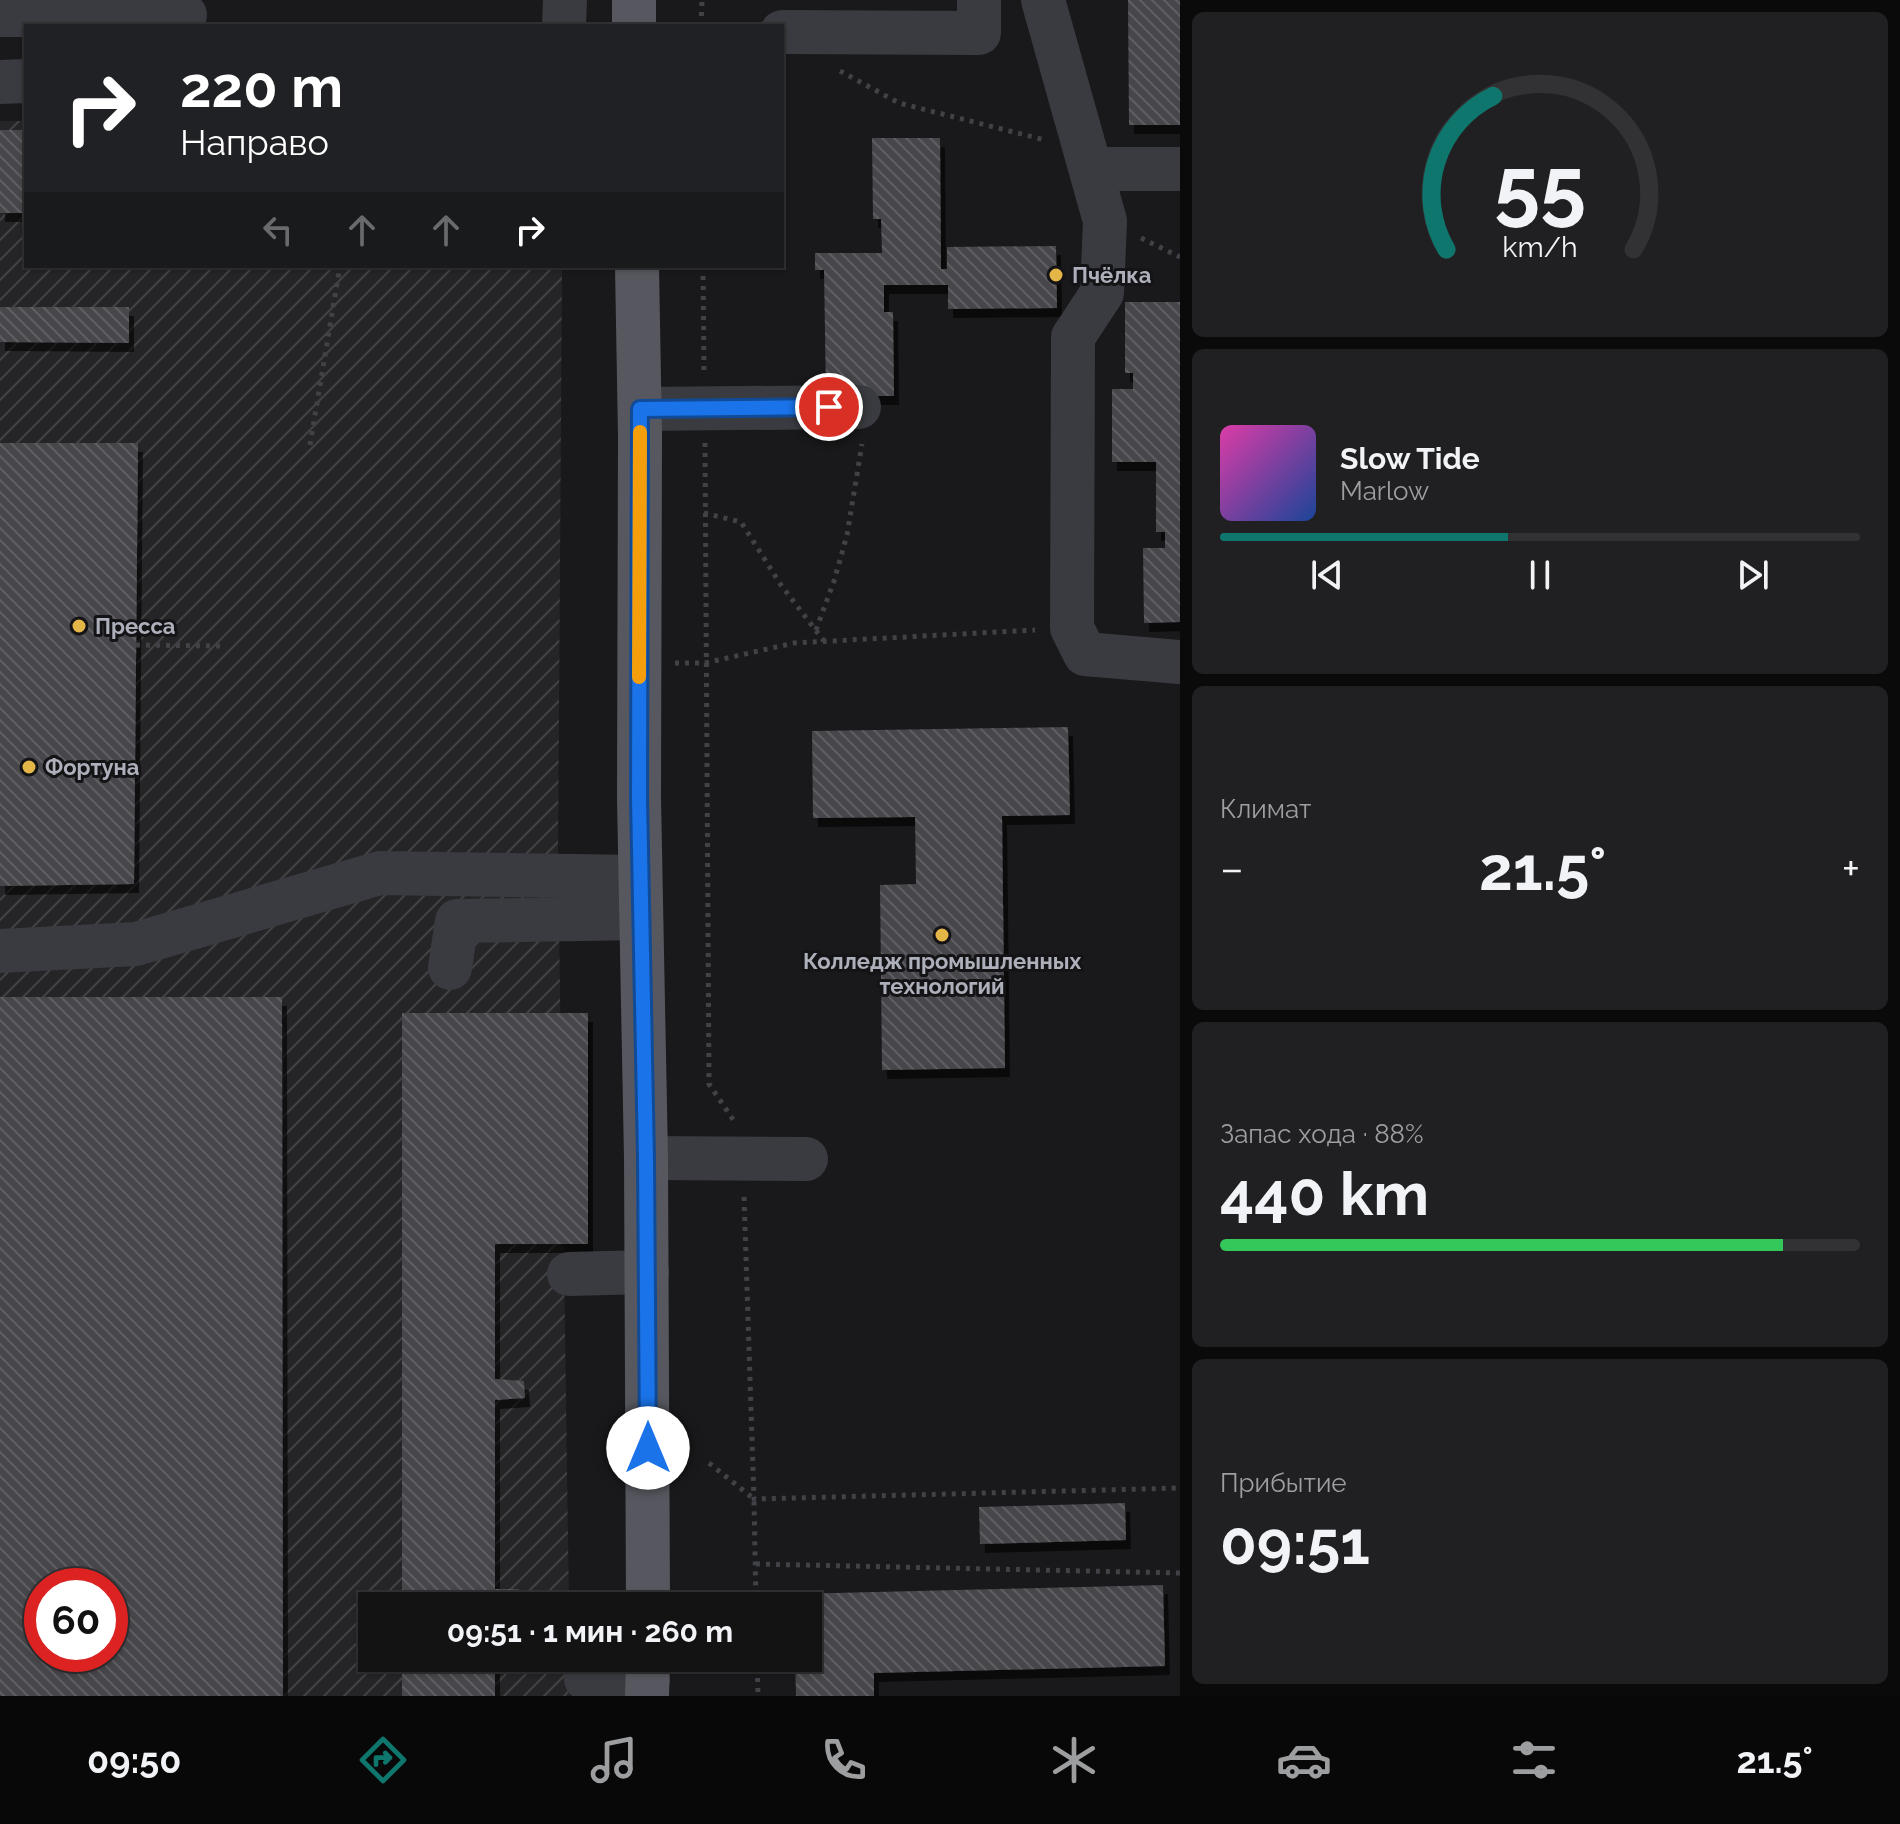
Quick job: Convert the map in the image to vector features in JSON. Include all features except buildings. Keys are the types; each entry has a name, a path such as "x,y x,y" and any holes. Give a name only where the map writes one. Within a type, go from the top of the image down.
{"main road":[{"path":"634,0 634,24"},
{"path":"637,268 648,1592"}],"lane":[{"path":"564,24 565,0"},
{"path":"769,0 769,24"},
{"path":"784,32 979,17 1015,0"},
{"path":"1043,0 1105,221 1102,293 1073,337 1072,628 1085,654 1180,662"},
{"path":"0,15 185,14"},
{"path":"0,82 24,81"},
{"path":"1088,159 1180,169"},
{"path":"640,409 859,407"},
{"path":"0,951 136,944 380,873 641,897"},
{"path":"450,968 457,921 641,897"},
{"path":"646,1158 806,1159"},
{"path":"569,1274 647,1272"},
{"path":"586,1679 648,1678"}],"path":[{"path":"701,24 702,0"},
{"path":"834,68 899,103 1088,159"},
{"path":"310,445 340,268"},
{"path":"703,268 709,1084 741,1132 756,1592"},
{"path":"816,630 847,535 862,444 859,407"},
{"path":"704,513 741,522 781,585 825,641"},
{"path":"639,663 705,663 794,643 1072,628"},
{"path":"136,645 220,646"},
{"path":"709,1463 754,1499 1180,1488"},
{"path":"756,1564 1180,1573"},
{"path":"757,1672 758,1696"}],"shaded area":[{"path":"0,121 24,121 24,268 562,268 558,858 569,1592 358,1592 358,1672 569,1672 570,1696 0,1696"}],"slow traffic":[{"path":"639,677 640,432"}],"place":[{"name":"Пчёлка","path":"1056,275"},
{"name":"Пресса","path":"79,626"},
{"name":"Фортуна","path":"29,767"},
{"name":"Колледж промышленных технологий","path":"942,935"}],"route":[{"path":"648,1448 639,798 640,409 829,407"}]}
